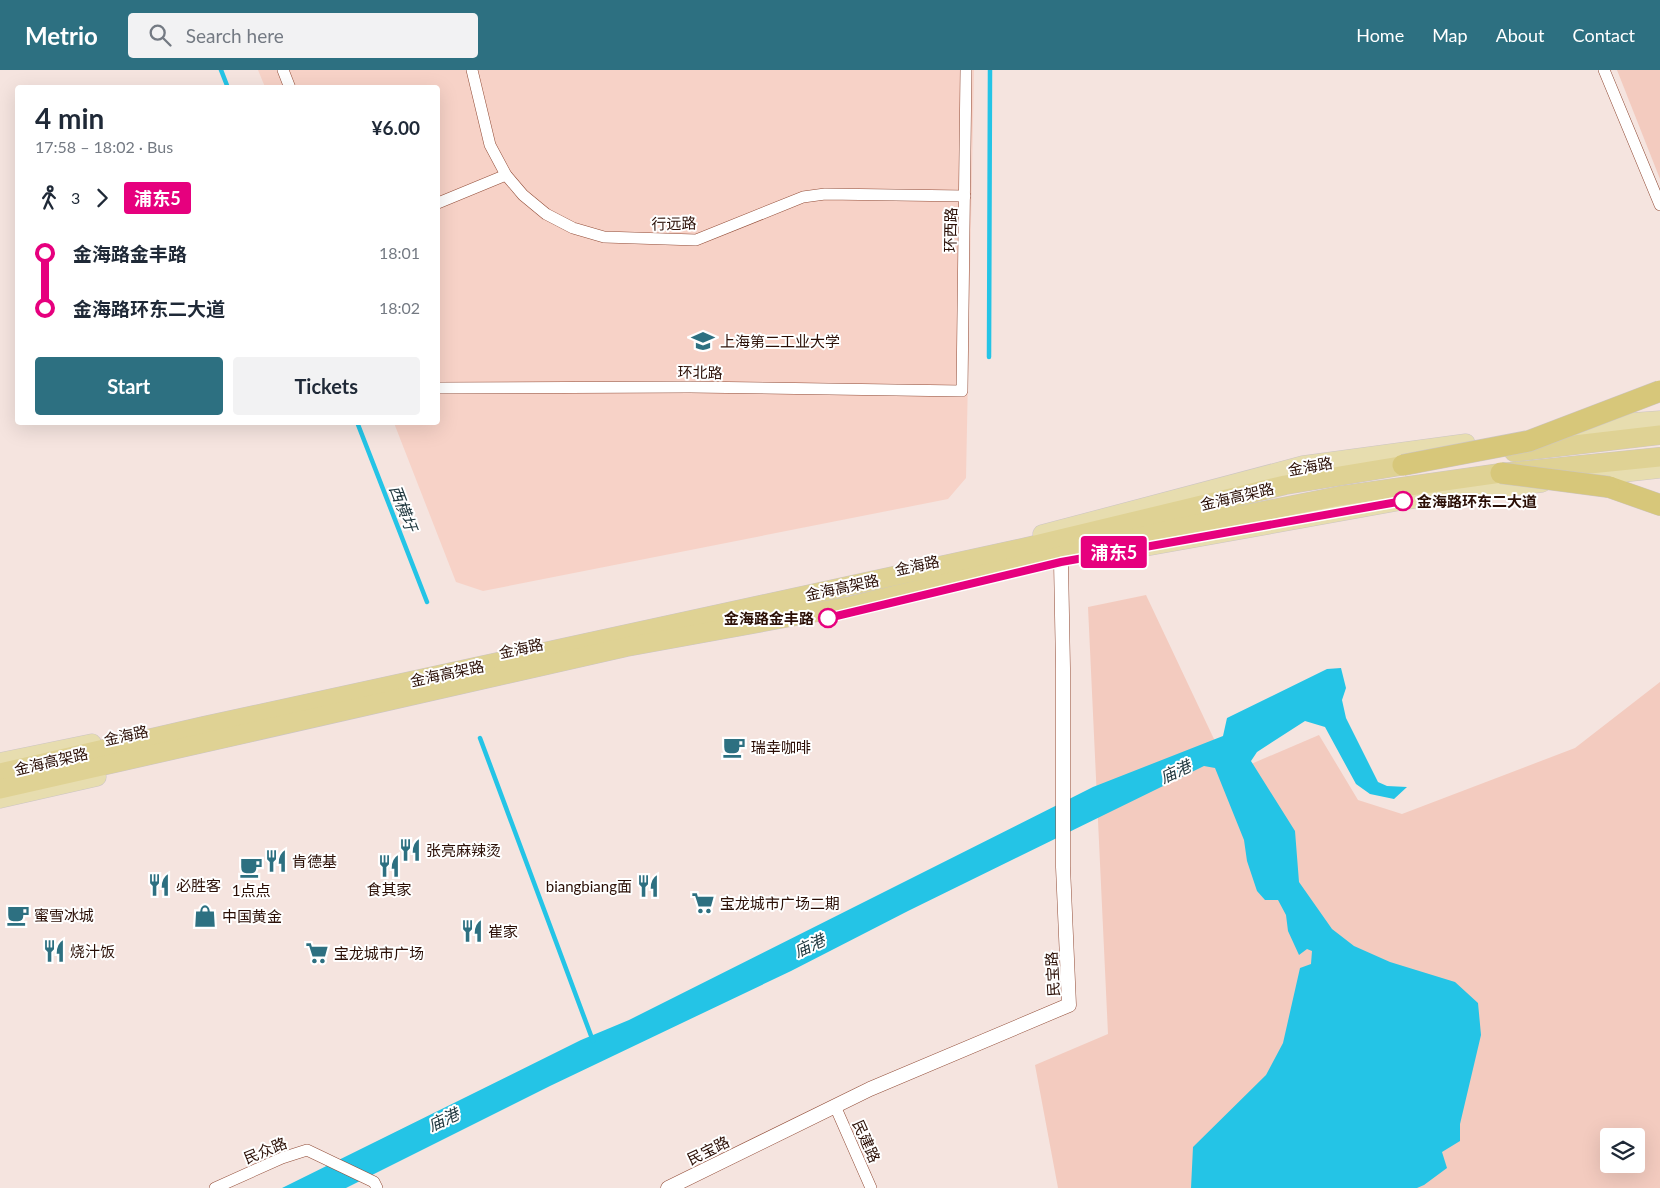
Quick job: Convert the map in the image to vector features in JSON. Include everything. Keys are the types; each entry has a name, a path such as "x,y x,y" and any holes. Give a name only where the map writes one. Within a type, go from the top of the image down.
{"highway":[{"path":"1403,465 1529,441 1660,390"},
{"name":"金海高架路","path":"0,773 194,728 1018,549 1285,485 1403,465 1660,435"},
{"name":"金海高架路","path":"0,789 626,647 850,606 1182,528 1339,496 1501,473 1660,457"},
{"path":"1501,473 1609,487 1660,489"},
{"path":"1609,487 1660,505"}],"main road":[{"name":"金海路","path":"0,762 637,623 956,557 1303,466 1609,424 1660,420"},
{"name":"金海路","path":"0,799 645,651 827,618 1061,562 1406,500 1660,468"}],"street":[{"path":"283,70 289,85"},
{"name":"行远路","path":"472,70 490,145 506,175 523,195 546,214 573,228 604,237 696,240 794,200 825,194 965,196"},
{"name":"环西路","path":"962,391 966,70"},
{"path":"1604,70 1660,205"},
{"path":"440,201 506,175"},
{"name":"环北路","path":"440,388 690,387 962,391"},
{"name":"民宝路","path":"668,1188 870,1089 1069,1005 1063,845 1061,562"},
{"name":"民建路","path":"835,1106 871,1188"},
{"name":"民众路","path":"215,1188 282,1158 307,1150 375,1185"}],"shaded area":[{"name":"上海第二工业大学","path":"258,70 974,70 966,478 948,499 483,591 456,582 395,425 440,425 440,85 264,85"},
{"path":"1617,70 1660,70 1660,179"},
{"path":"1146,595 1230,773 1319,735 1358,800 1402,814 1575,748 1660,682 1660,1188 1058,1188 1035,1065 1108,1034 1088,607"}],"water":[{"name":"庙港","path":"1341,668 1346,688 1342,700 1346,718 1378,782 1387,786 1407,787 1394,799 1370,794 1356,784 1325,727 1305,721 1257,752 1251,761 1295,831 1299,882 1332,929 1354,946 1390,962 1455,982 1478,1003 1481,1035 1460,1124 1460,1141 1442,1152 1447,1168 1424,1185 1417,1188 1191,1188 1193,1147 1266,1075 1283,1043 1300,968 1311,964 1312,951 1307,949 1299,955 1288,931 1286,915 1278,900 1265,900 1257,891 1247,861 1244,840 1215,768 1204,766 908,911 791,971 550,1086 346,1188 282,1188 581,1040 629,1020 1093,787 1223,736 1227,718 1327,669"}],"waterway":[{"name":"西横圩","path":"221,70 227,85"},
{"path":"989,357 990,70"},
{"name":"西横圩","path":"358,425 427,602"},
{"path":"480,738 593,1041"}],"bus line":[{"name":"浦东5","path":"828,618 1061,562 1403,501"}],"place":[{"name":"上海第二工业大学","path":"703,341"},
{"name":"金海路环东二大道","path":"1403,501"},
{"name":"金海路金丰路","path":"828,618"},
{"name":"瑞幸咖啡","path":"734,747"},
{"name":"张亮麻辣烫","path":"410,850"},
{"name":"肯德基","path":"276,861"},
{"name":"食其家","path":"389,866"},
{"name":"1点点","path":"251,867"},
{"name":"必胜客","path":"159,885"},
{"name":"biangbiang面","path":"648,886"},
{"name":"宝龙城市广场二期","path":"703,903"},
{"name":"蜜雪冰城","path":"18,915"},
{"name":"中国黄金","path":"205,916"},
{"name":"崔家","path":"472,931"},
{"name":"烧汁饭","path":"54,951"},
{"name":"宝龙城市广场","path":"317,953"}]}
